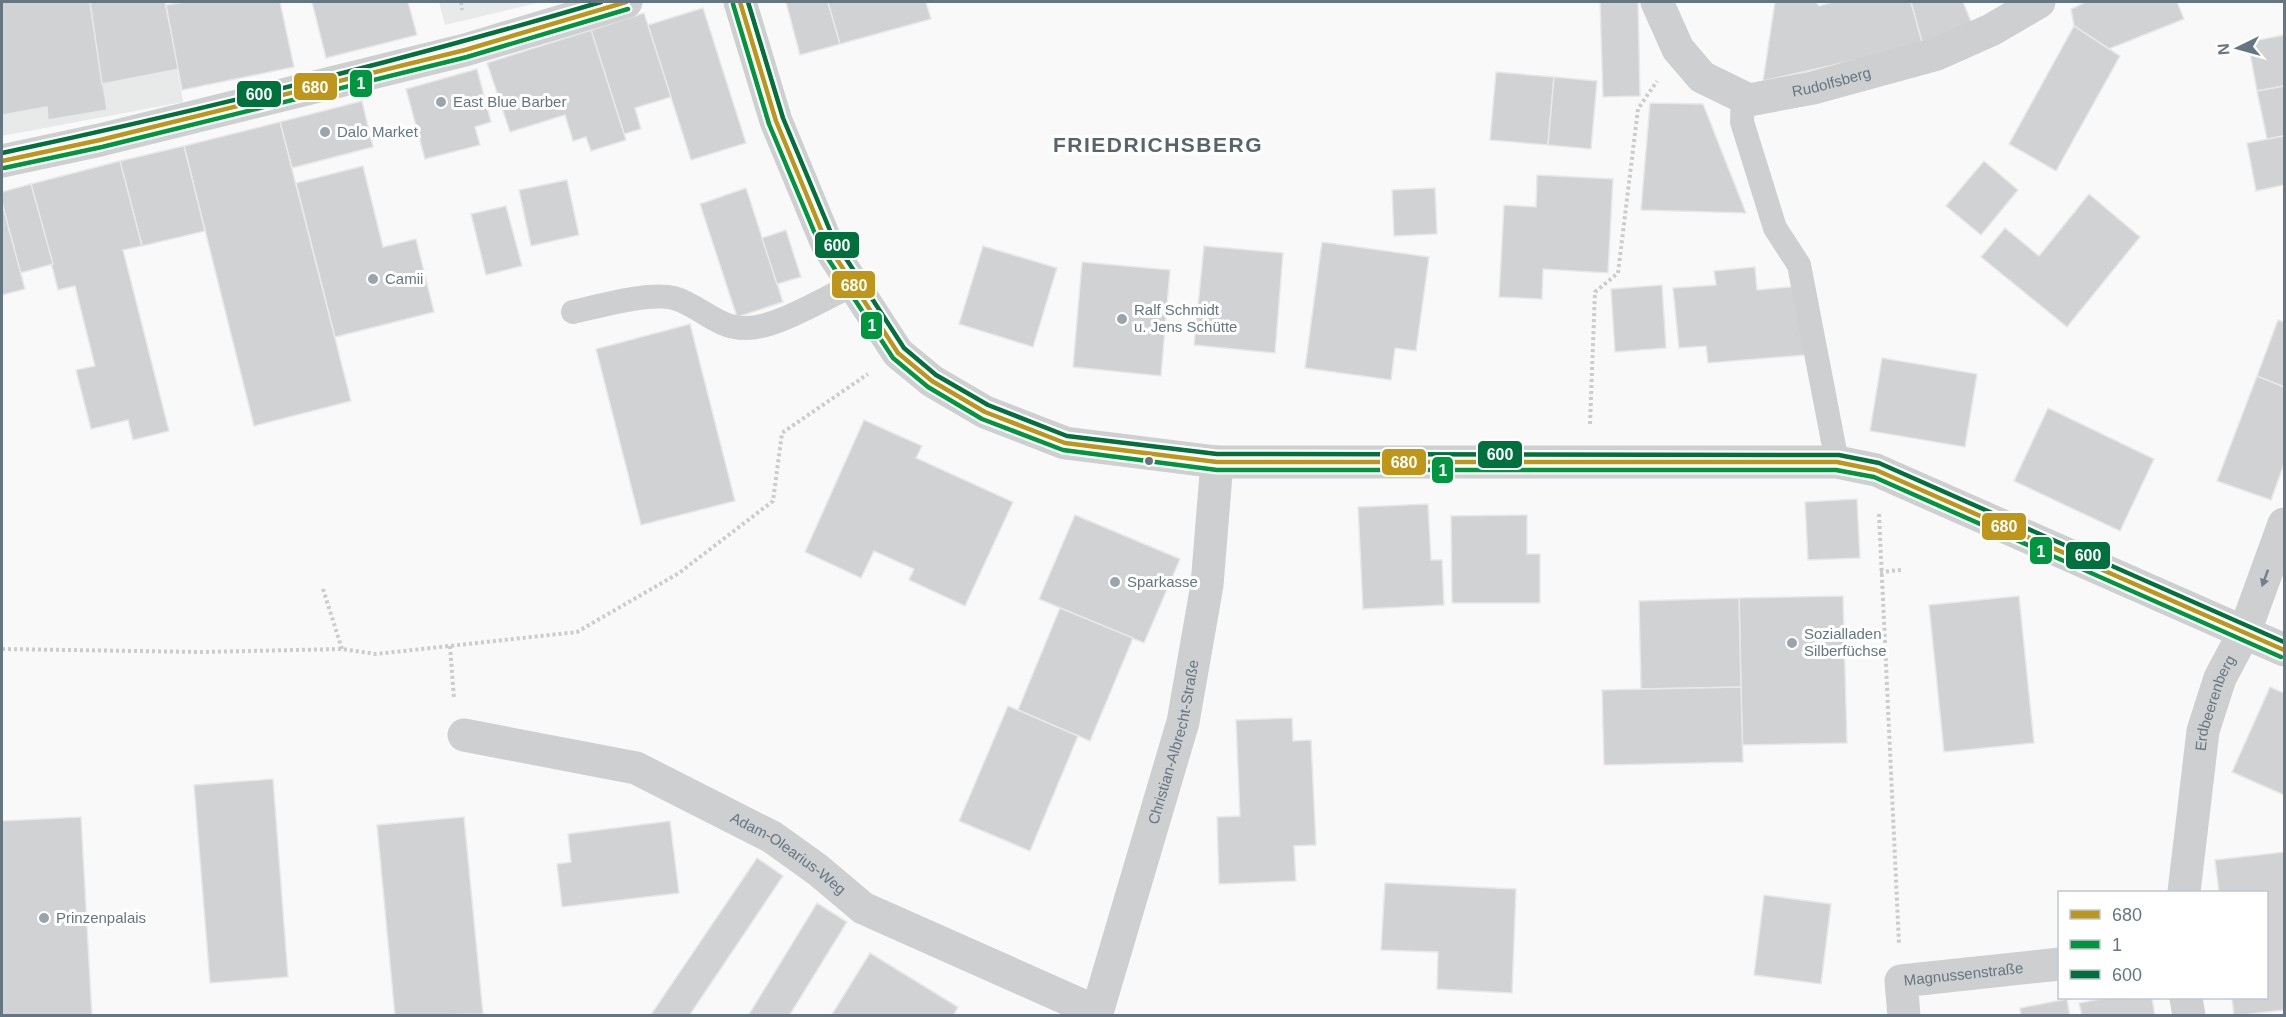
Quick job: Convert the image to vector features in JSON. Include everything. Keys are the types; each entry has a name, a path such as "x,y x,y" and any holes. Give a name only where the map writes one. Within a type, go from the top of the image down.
{"street":[{"path":"2,161 100,140 465,50 626,2"},
{"path":"740,2 776,122 827,244 898,353 932,381 984,412 1065,443 1216,462 1837,462 1876,470 2284,650"},
{"name":"Rudolfsberg","path":"1657,2 1678,49 1702,77 1749,100 1813,88 1937,54 1991,30 2039,2"},
{"name":"Christian-Albrecht-Straße","path":"1096,1014 1183,722 1207,585 1216,462"},
{"name":"Erdbeerenberg","path":"2184,891 2203,731 2220,678 2245,632 2284,524"},
{"name":"Adam-Olearius-Weg","path":"465,735 636,768 772,837 818,870 863,908 1096,1014"},
{"name":"Magnussenstraße","path":"1904,1016 1901,981 2058,964"},
{"path":"2186,999 2189,1016"}],"lane":[{"path":"1743,97 1742,122 1775,228 1799,265 1837,462"},
{"path":"573,312 643,298 674,298 727,326 747,328 776,322 852,285"}],"path":[{"path":"1589,461 1595,292 1618,273 1638,109 1678,49"},
{"path":"2,650 202,652 342,649 376,654 577,632 679,573 773,501 782,433 898,353"},
{"path":"1879,518 1901,981"},
{"path":"1880,572 1900,570"},
{"path":"322,589 342,649"},
{"path":"450,646 453,696"}],"shaded area":[{"path":"2,2 164,2 183,102 2,136"},
{"path":"439,2 541,2 445,25"}],"building":[{"path":"2,2 90,2 107,110 48,120 47,107 2,115"},
{"path":"90,2 165,2 179,69 102,84"},
{"path":"185,2 280,2 294,67 182,90 166,5"},
{"path":"312,2 408,2 417,35 326,58"},
{"path":"786,2 828,2 840,44 800,55"},
{"path":"828,2 926,2 931,19 840,44"},
{"path":"1600,2 1638,2 1640,96 1603,97"},
{"path":"1775,2 1816,2 1819,6 1833,2 1911,2 1923,45 1763,81"},
{"path":"1911,2 1963,2 1972,24 1923,45"},
{"path":"2086,2 2177,2 2184,19 2109,49 2074,26 2071,9"},
{"path":"703,8 746,143 691,160 648,25"},
{"path":"644,13 671,97 635,108 641,129 624,134 591,30"},
{"path":"2074,26 2120,56 2056,171 2009,144"},
{"path":"591,30 626,140 591,151 586,137 573,141 565,115 510,132 487,63"},
{"path":"2284,35 2284,86 2257,91 2248,42"},
{"path":"477,69 491,122 475,127 480,145 425,159 406,89"},
{"path":"1496,72 1554,77 1548,145 1490,140"},
{"path":"1554,77 1597,81 1591,149 1548,145"},
{"path":"2284,86 2284,136 2267,139 2257,91"},
{"path":"362,101 373,147 292,168 280,122"},
{"path":"1650,103 1703,104 1746,213 1641,210"},
{"path":"280,122 351,401 254,426 184,146"},
{"path":"2284,136 2284,185 2256,191 2247,143"},
{"path":"184,146 205,231 142,246 120,161"},
{"path":"120,161 142,246 123,250 169,431 133,440 128,420 91,429 76,370 95,366 75,286 58,290 31,184"},
{"path":"1984,161 2018,190 1981,235 1946,206"},
{"name":"Camii","path":"363,166 383,247 416,239 434,312 335,337 296,183"},
{"path":"1537,175 1613,179 1608,273 1543,269 1542,299 1499,297 1504,205 1536,207"},
{"path":"567,180 579,235 531,246 519,190"},
{"path":"31,184 53,264 20,273 2,203 2,192"},
{"path":"746,188 783,302 737,317 700,204"},
{"path":"1435,188 1437,234 1394,236 1392,190"},
{"path":"2089,194 2140,237 2067,327 1981,257 2005,228 2039,256"},
{"path":"2,203 25,289 2,295"},
{"path":"506,206 522,266 486,275 471,214"},
{"path":"786,230 801,277 777,284 762,238"},
{"path":"1322,242 1429,257 1416,351 1395,348 1391,380 1305,368"},
{"path":"983,246 1057,268 1033,347 959,324"},
{"path":"1204,246 1283,253 1275,353 1194,345"},
{"name":"Ralf Schmidt u. Jens Schütte","path":"1082,262 1170,270 1161,376 1073,367"},
{"path":"1755,267 1757,290 1800,286 1806,355 1708,363 1706,346 1679,348 1673,288 1716,285 1714,271"},
{"path":"1662,285 1666,348 1615,352 1611,289"},
{"path":"2278,320 2284,322 2284,387 2257,376"},
{"path":"690,324 735,501 641,525 596,349"},
{"path":"1882,358 1977,374 1965,447 1870,431"},
{"path":"2257,376 2284,387 2284,464 2271,500 2217,481"},
{"path":"2048,408 2154,459 2120,531 2014,481"},
{"path":"864,420 922,446 916,458 1013,502 965,606 909,580 914,569 874,551 861,578 805,552"},
{"path":"1857,499 1860,558 1808,560 1805,502"},
{"path":"1428,504 1431,560 1442,560 1444,605 1363,609 1358,507"},
{"path":"1075,515 1180,559 1144,643 1039,599"},
{"path":"1527,515 1527,554 1540,554 1540,603 1452,603 1451,516"},
{"name":"Sozialladen Silberfüchse","path":"1843,596 1847,743 1742,745 1739,598"},
{"path":"2019,596 2034,743 1944,752 1929,605"},
{"path":"1739,598 1741,687 1641,689 1639,601"},
{"path":"1060,608 1133,638 1090,741 1018,710"},
{"path":"1741,687 1743,762 1604,765 1602,690"},
{"path":"2270,687 2284,693 2284,795 2232,772"},
{"path":"1008,706 1078,736 1030,851 959,821"},
{"path":"1292,718 1293,741 1311,740 1316,845 1294,846 1296,881 1219,884 1217,817 1240,816 1236,720"},
{"path":"273,779 288,977 210,983 194,785"},
{"name":"Prinzenpalais","path":"81,817 92,1016 2,1016 2,821"},
{"path":"464,817 483,1014 395,1016 377,825"},
{"path":"670,821 679,893 562,907 557,864 571,862 568,834"},
{"path":"2284,852 2284,1010 2234,1016 2232,999 2268,999 2268,891 2219,891 2215,860"},
{"path":"757,858 783,876 689,1016 650,1016"},
{"path":"1385,883 1516,889 1512,993 1437,989 1438,952 1381,950"},
{"path":"1764,895 1831,904 1821,984 1754,975"},
{"path":"817,903 847,922 789,1016 748,1016"},
{"path":"870,953 958,1007 953,1016 831,1016"},
{"path":"2067,999 2070,1016 2021,1016 2020,1008"},
{"path":"2101,999 2152,999 2155,1016 2082,1016 2079,1003"}],"transit line":[{"name":"600","path":"2,153 303,83 601,2"},
{"name":"680","path":"2,161 100,140 465,50 626,2"},
{"name":"680","path":"740,2 776,121 827,244 898,353 932,381 985,412 1065,443 1217,462 1837,462 1876,470 2284,650"},
{"name":"600","path":"748,2 783,118 834,240 904,348 936,375 988,405 1067,436 1217,454 1839,455 1879,463 2284,642"},
{"name":"1","path":"733,4 769,124 821,248 893,358 928,387 982,419 1063,450 1217,470 1836,470 1874,477 2281,657"},
{"name":"1","path":"4,168 102,147 467,57 628,9"}],"place":[{"name":"East Blue Barber","path":"441,102"},
{"name":"Dalo Market","path":"325,132"},
{"name":"Camii","path":"373,279"},
{"name":"Ralf Schmidt u. Jens Schütte","path":"1122,319"},
{"name":"Sparkasse","path":"1115,582"},
{"name":"Sozialladen Silberfüchse","path":"1792,643"},
{"name":"Prinzenpalais","path":"44,918"}],"district":[{"name":"FRIEDRICHSBERG","path":"1158,145"}]}
